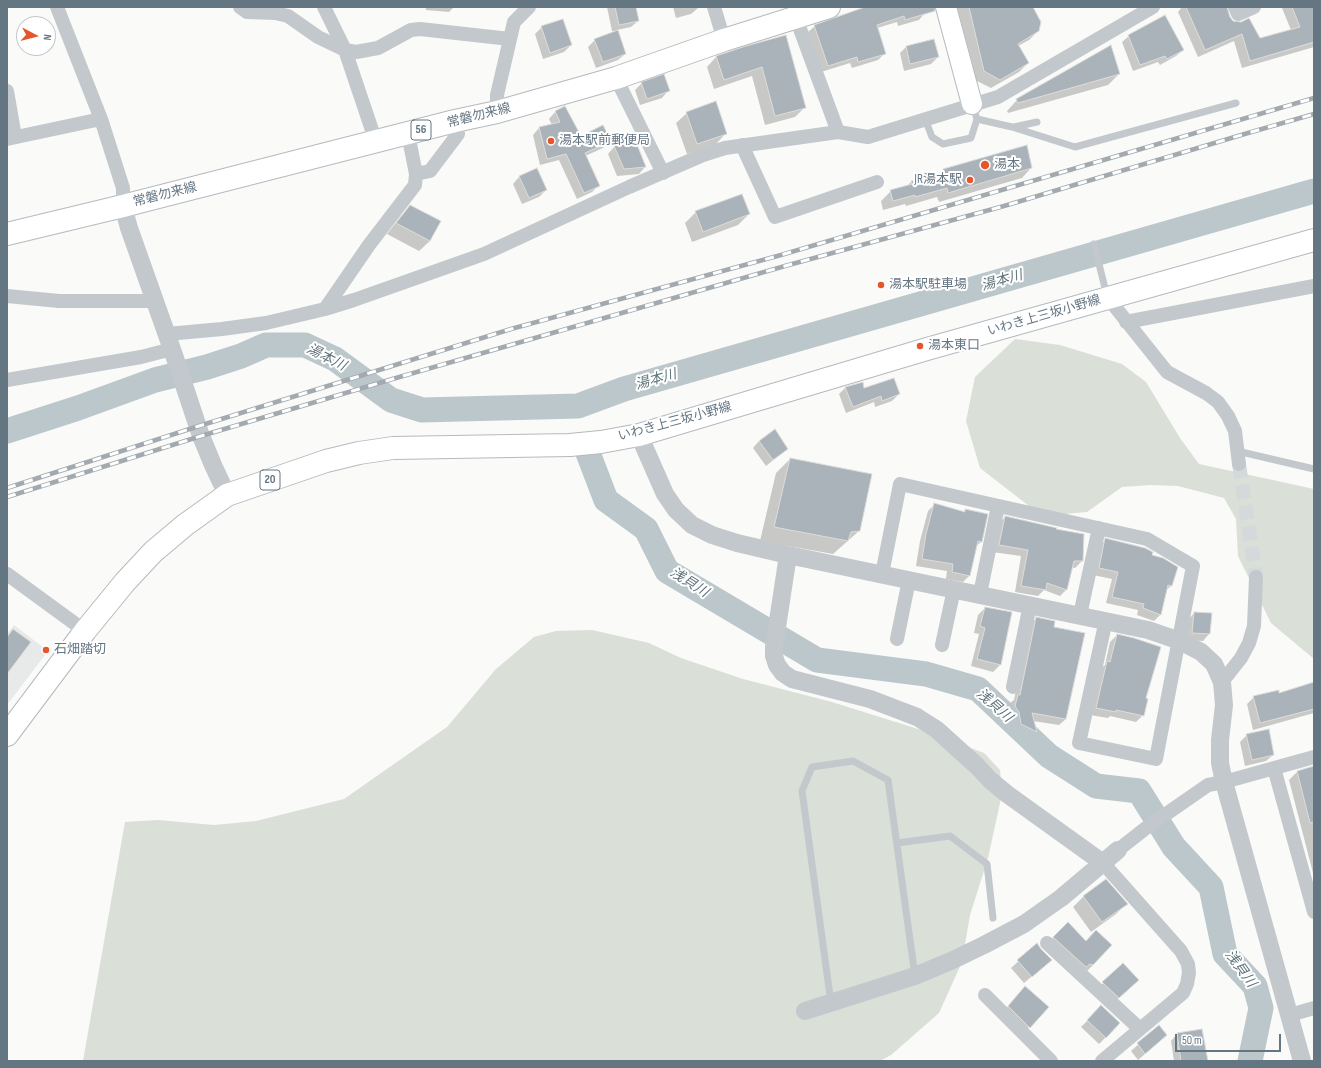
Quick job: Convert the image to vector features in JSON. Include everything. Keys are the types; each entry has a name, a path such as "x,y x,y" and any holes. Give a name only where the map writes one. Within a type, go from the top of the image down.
{"main road":[{"name":"常磐勿来線","path":"7,234 123,206 455,121 497,112 616,78 724,40 829,7"},
{"path":"946,7 974,111"},
{"name":"いわき上三坂小野線","path":"7,735 85,631 115,594 153,552 185,525 227,495 326,461 359,452 393,448 570,444 600,442 639,434 927,349 1314,240"}],"street":[{"path":"57,7 101,119 123,188 123,206 129,228 191,403 201,436 227,495"},
{"path":"240,7 247,12 275,13 288,16 318,36 345,50 356,52 378,48 411,30 420,29 510,39"},
{"path":"324,7 345,50 376,142"},
{"path":"497,112 497,95 514,22 529,7"},
{"path":"714,7 724,40"},
{"path":"7,380 141,357 222,329 266,323 354,300 484,254 629,187 703,155 725,148 838,132 868,136 926,119 974,111 1153,7"},
{"path":"1235,7 1238,14 1254,7"},
{"path":"796,18 838,132"},
{"path":"616,78 663,173"},
{"path":"7,91 11,138 101,119"},
{"path":"416,174 430,171 458,134 455,121"},
{"path":"325,308 369,245 415,185 416,174 408,134"},
{"path":"742,145 775,217 877,182"},
{"path":"1126,322 1314,286"},
{"path":"7,296 59,301 155,301"},
{"path":"1108,298 1167,372 1206,393 1218,402 1228,416 1235,431 1238,458"},
{"path":"639,434 665,494 676,510 692,525 712,535 737,543 788,555 1106,620 1148,630 1202,652 1214,664 1222,682 1224,705 1220,740 1220,763 1224,782 1302,1061"},
{"path":"882,574 900,484 1147,539 1194,566 1156,760 1079,743 1106,620"},
{"path":"980,594 998,506"},
{"path":"1080,615 1099,528"},
{"path":"788,555 774,647 774,656 777,665 783,673 792,679 870,699 917,717 936,729 1001,789 1103,863 1181,951 1188,964 1189,973 1187,984 1183,992 1102,1061"},
{"path":"7,574 85,631"},
{"path":"1222,682 1241,658 1249,643 1254,626 1256,577"},
{"path":"897,639 908,580"},
{"path":"942,645 954,589"},
{"path":"1013,687 1030,605"},
{"path":"805,1011 915,976 954,960 1024,924 1061,898 1146,828 1208,785 1314,757"},
{"path":"1274,768 1314,912"},
{"path":"1047,943 1140,1029"},
{"path":"985,996 1052,1061"},
{"path":"1290,1015 1314,1008"}],"lane":[{"path":"926,119 932,137 943,144 971,138 974,111 1012,127 1075,147 1236,103"},
{"path":"1012,127 1037,122"},
{"path":"1094,244 1108,298"},
{"path":"1238,458 1314,469"},
{"path":"831,1003 802,791 812,767 853,761 888,780 915,976"},
{"path":"897,843 950,836 987,864 993,918"}],"shaded area":[{"path":"1015,339 1060,345 1122,364 1146,382 1180,438 1199,464 1314,489 1314,659 1271,623 1238,556 1236,519 1224,498 1178,486 1150,485 1122,487 1087,512 1042,516 980,468 966,421 975,377"},
{"path":"14,625 48,651 7,705 7,634"},
{"path":"592,630 649,643 681,658 743,679 832,702 934,734 984,753 1000,770 1002,794 988,858 970,915 962,962 939,1013 891,1055 880,1061 83,1061 125,822 158,820 214,825 256,821 344,799 447,727 496,669 534,637 556,631"}],"building":[{"path":"615,7 636,7 639,21 619,25"},
{"path":"865,7 935,7 935,11 905,20 904,16 877,25 886,54 858,62 857,57 828,66 814,25"},
{"path":"969,7 1033,7 1041,22 1039,31 1018,44 1029,63 1000,80 984,71"},
{"path":"1186,7 1227,7 1233,21 1241,22 1249,18 1260,38 1300,27 1292,7 1314,7 1314,42 1250,61 1242,34 1205,50"},
{"path":"1165,15 1184,50 1167,59 1165,56 1140,65 1128,35"},
{"path":"563,19 572,45 550,53 541,26"},
{"path":"618,30 626,54 603,62 594,39"},
{"path":"786,35 806,108 775,116 762,67 724,80 716,56"},
{"path":"934,39 939,57 910,64 906,46"},
{"path":"1111,45 1120,74 1018,103 1016,99"},
{"path":"664,74 670,91 647,99 641,82"},
{"path":"716,101 727,134 697,144 686,112"},
{"path":"565,106 581,136 603,125 611,141 585,153 600,186 584,193 566,154 547,159 539,127 560,122 555,111"},
{"path":"634,137 646,167 624,169 614,146"},
{"name":"JR湯本駅","path":"1027,145 1032,168 948,193 947,188 915,197 915,195 893,201 890,190 912,184 911,181 943,172 943,169"},
{"path":"537,168 547,190 529,198 519,176"},
{"path":"742,194 750,214 703,232 695,211"},
{"path":"410,205 441,221 430,241 396,223"},
{"path":"894,378 900,394 882,401 881,396 853,407 845,387 863,382 864,388"},
{"path":"775,429 788,449 773,460 759,441"},
{"path":"790,458 872,474 860,531 851,532 848,541 774,527"},
{"path":"934,503 965,512 965,509 988,514 982,542 978,541 970,576 952,572 953,564 922,559 926,534"},
{"path":"1005,516 1057,528 1056,529 1084,534 1083,561 1074,561 1067,590 1047,583 1046,590 1021,586 1028,550 999,545"},
{"path":"1105,538 1145,548 1153,552 1152,555 1163,558 1178,567 1172,586 1168,585 1161,615 1143,608 1144,604 1112,597 1118,572 1099,568"},
{"path":"985,607 1012,612 1001,665 977,659 985,628 980,626"},
{"path":"1194,612 1212,613 1210,634 1192,633"},
{"path":"1036,617 1055,621 1054,627 1085,633 1066,719 1032,713 1037,732 1021,724 1019,712 1015,706 1018,695 1020,695"},
{"path":"13,629 31,642 7,674 7,637"},
{"path":"1117,634 1161,647 1146,698 1148,699 1144,716 1116,710 1116,712 1096,708 1107,661 1110,662"},
{"path":"1314,682 1314,709 1260,723 1253,696 1279,690 1279,693"},
{"path":"1269,729 1274,755 1252,760 1246,734"},
{"path":"1314,766 1314,822 1310,823 1297,771"},
{"path":"1106,879 1128,904 1102,922 1083,896"},
{"path":"1068,922 1086,941 1096,930 1112,945 1093,965 1090,964 1086,967 1053,937"},
{"path":"1037,943 1052,960 1032,977 1017,960"},
{"path":"1123,963 1139,980 1119,998 1102,982"},
{"path":"1025,986 1049,1007 1030,1028 1008,1006"},
{"path":"1101,1005 1120,1023 1106,1038 1087,1020"},
{"path":"1159,1025 1167,1035 1145,1054 1137,1043"},
{"path":"1202,1029 1208,1061 1181,1061 1177,1033"}],"waterway":[{"name":"湯本川","path":"7,431 78,408 155,380 207,367 241,356 266,345 305,345 335,359 391,400 422,410 578,406 624,389 1314,191"},
{"name":"浅貝川","path":"588,453 606,500 646,529 667,571 817,660 926,674 978,689 1049,756 1096,786 1139,791 1174,847 1211,887 1225,954 1255,986 1261,1008 1250,1061"}],"tunnel":[{"path":"1239,464 1256,577"}],"railway":[{"path":"7,488 199,426 511,329 781,255 1314,98"},
{"path":"7,497 201,436 396,378 785,266 1004,206 1314,114"}],"place":[{"name":"湯本駅前郵便局","path":"551,141"},
{"name":"湯本","path":"985,165"},
{"name":"JR湯本駅","path":"970,180"},
{"name":"湯本駅駐車場","path":"881,285"},
{"name":"湯本東口","path":"920,346"},
{"name":"石畑踏切","path":"46,650"}]}
